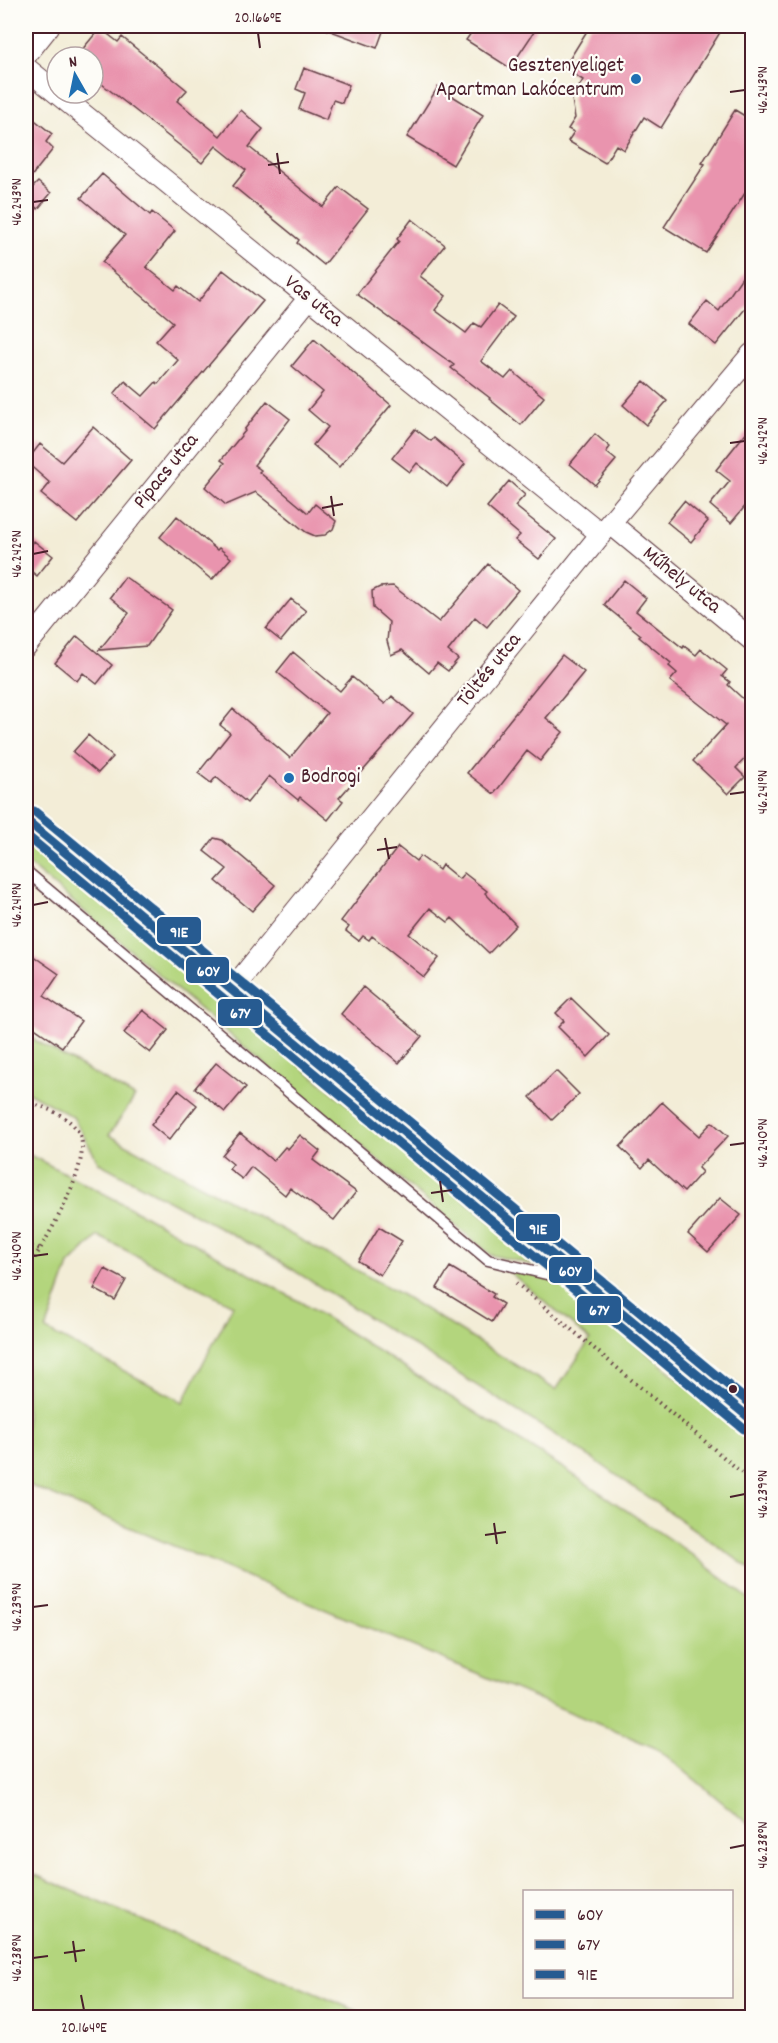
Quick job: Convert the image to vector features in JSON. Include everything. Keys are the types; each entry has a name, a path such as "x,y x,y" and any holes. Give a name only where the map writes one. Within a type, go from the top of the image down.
{"main road":[{"path":"26,820 753,1420"}],"street":[{"path":"26,55 49,26"},
{"name":"Vas utca","path":"26,69 309,298 605,528"},
{"name":"Pipacs utca","path":"26,645 309,298"},
{"name":"Töltés utca","path":"231,991 605,528 753,354"},
{"name":"Műhely utca","path":"605,528 753,640"}],"lane":[{"path":"26,871 488,1260 590,1284"}],"path":[{"path":"26,1101 67,1119 81,1136 83,1148 79,1172 40,1249 26,1271"},
{"path":"26,1245 40,1249"},
{"path":"488,1260 753,1481"}],"green space":[{"path":"26,841 540,1262 538,1266 491,1255 26,862"},
{"path":"26,1035 135,1097 109,1135 402,1295 556,1390 590,1340 507,1270 561,1281 752,1440 752,1570 592,1458 263,1251 99,1163 73,1117 26,1091"},
{"path":"26,1153 302,1303 563,1468 687,1551 752,1601 752,1827 658,1749 26,1484","holes":["98,1236 233,1305 183,1402 46,1330 69,1265"]},
{"path":"26,1871 371,2017 26,2017"}],"building":[{"path":"321,26 385,26 377,48"},
{"path":"476,26 538,26 510,68 466,40"},
{"name":"Gesztenyeliget Apartman Lakócentrum","path":"590,26 724,26 661,128 644,117 624,150 616,145 605,163 568,141 574,132 568,129 575,118 572,99 583,80 564,68"},
{"path":"100,28 118,42 122,37 187,90 177,101 220,136 241,110 263,129 249,147 323,207 339,187 368,209 324,265 297,243 299,240 233,186 246,170 216,146 202,163 105,86 105,45 86,45"},
{"path":"304,68 349,85 342,103 333,100 326,120 299,109 305,93 296,89"},
{"path":"438,87 483,115 453,165 407,137"},
{"path":"735,110 753,121 753,193 747,190 706,253 664,227 705,164 702,163"},
{"path":"26,113 52,134 46,142 53,149 26,183"},
{"path":"102,174 150,215 152,212 175,231 146,267 175,290 178,286 198,302 223,270 263,301 155,429 114,394 125,381 143,396 156,382 158,384 178,360 156,341 173,322 102,262 125,235 81,198"},
{"path":"38,182 51,193 38,209 26,199 26,194"},
{"path":"412,219 445,245 420,276 446,296 435,310 466,333 474,323 481,327 498,305 514,317 481,361 505,379 512,371 544,397 521,425 451,368 454,365 357,294 399,241 397,239"},
{"path":"753,261 753,299 716,345 689,324 707,301 719,311"},
{"path":"314,339 391,405 339,467 313,445 328,427 308,410 323,392 292,366"},
{"path":"644,381 667,401 646,425 623,405"},
{"path":"267,401 290,419 254,465 261,470 259,472 308,513 315,504 336,521 333,529 325,535 315,536 306,532 256,492 226,505 205,487 225,463 221,460"},
{"path":"753,424 753,497 731,523 710,505 730,481 716,470"},
{"path":"93,427 131,460 77,523 41,494 50,483 26,462 40,444 62,462"},
{"path":"415,429 431,441 434,438 465,464 447,487 417,463 410,472 392,458"},
{"path":"595,434 610,447 606,452 616,460 595,485 570,464"},
{"path":"509,481 525,495 515,506 556,539 539,559 515,540 520,535 487,507"},
{"path":"684,501 708,521 691,542 667,522"},
{"path":"177,516 217,550 219,548 231,558 212,580 160,537"},
{"path":"34,541 53,556 37,576 26,567 26,552"},
{"path":"488,564 518,590 487,627 475,617 448,651 458,659 448,671 437,663 429,673 402,650 391,655 387,641 389,622 373,608 372,591 380,587 393,586 439,622"},
{"path":"125,577 172,610 147,646 99,650 129,613 110,597"},
{"path":"624,580 646,598 636,611 683,648 684,646 696,655 701,649 727,670 722,676 730,682 728,685 753,708 753,750 736,768 745,777 728,794 693,761 726,725 670,681 677,673 669,666 671,663 604,605"},
{"path":"291,599 306,611 281,641 266,629"},
{"path":"77,636 112,665 97,684 83,673 77,681 55,663"},
{"path":"293,652 340,691 352,677 385,704 392,696 413,714 339,798 343,801 328,820 300,797 298,800 269,776 247,803 216,777 211,783 198,773 230,733 220,725 233,709 290,758 327,713 277,672"},
{"path":"562,655 584,672 546,718 563,732 540,761 527,751 494,794 467,773"},
{"path":"88,735 113,757 98,773 73,752"},
{"path":"214,838 222,840 275,885 252,911 216,881 227,869 204,851"},
{"path":"398,847 416,861 420,856 439,870 442,865 459,879 464,873 487,891 485,893 516,925 489,953 452,918 448,922 430,908 409,934 439,958 424,977 372,936 369,940 363,936 359,941 346,931 349,927 341,921"},
{"path":"26,951 59,974 44,996 81,1021 62,1047 26,1022"},
{"path":"363,987 422,1036 399,1063 341,1014"},
{"path":"571,998 609,1035 588,1057 558,1027 564,1021 556,1013"},
{"path":"143,1010 168,1030 150,1053 124,1033"},
{"path":"216,1063 246,1087 225,1112 195,1088"},
{"path":"556,1071 579,1094 552,1120 530,1097"},
{"path":"178,1090 197,1105 169,1140 151,1125"},
{"path":"662,1102 699,1136 712,1122 728,1136 698,1168 702,1172 684,1192 649,1160 642,1168 620,1147"},
{"path":"240,1133 273,1161 300,1135 320,1151 313,1160 356,1192 334,1220 290,1188 285,1195 251,1167 242,1179 229,1169 233,1164 222,1155"},
{"path":"720,1198 741,1215 708,1252 688,1234"},
{"path":"379,1227 402,1241 380,1275 358,1261"},
{"path":"450,1267 494,1294 492,1297 503,1304 492,1322 437,1288"},
{"path":"105,1269 126,1280 115,1300 94,1289"}],"transit line":[{"name":"91E","path":"34,811 752,1405"},
{"name":"60Y","path":"26,820 752,1420"},
{"name":"67Y","path":"26,835 744,1429"}],"place":[{"name":"Gesztenyeliget Apartman Lakócentrum","path":"636,79"},
{"name":"Bodrogi","path":"289,778"}]}
